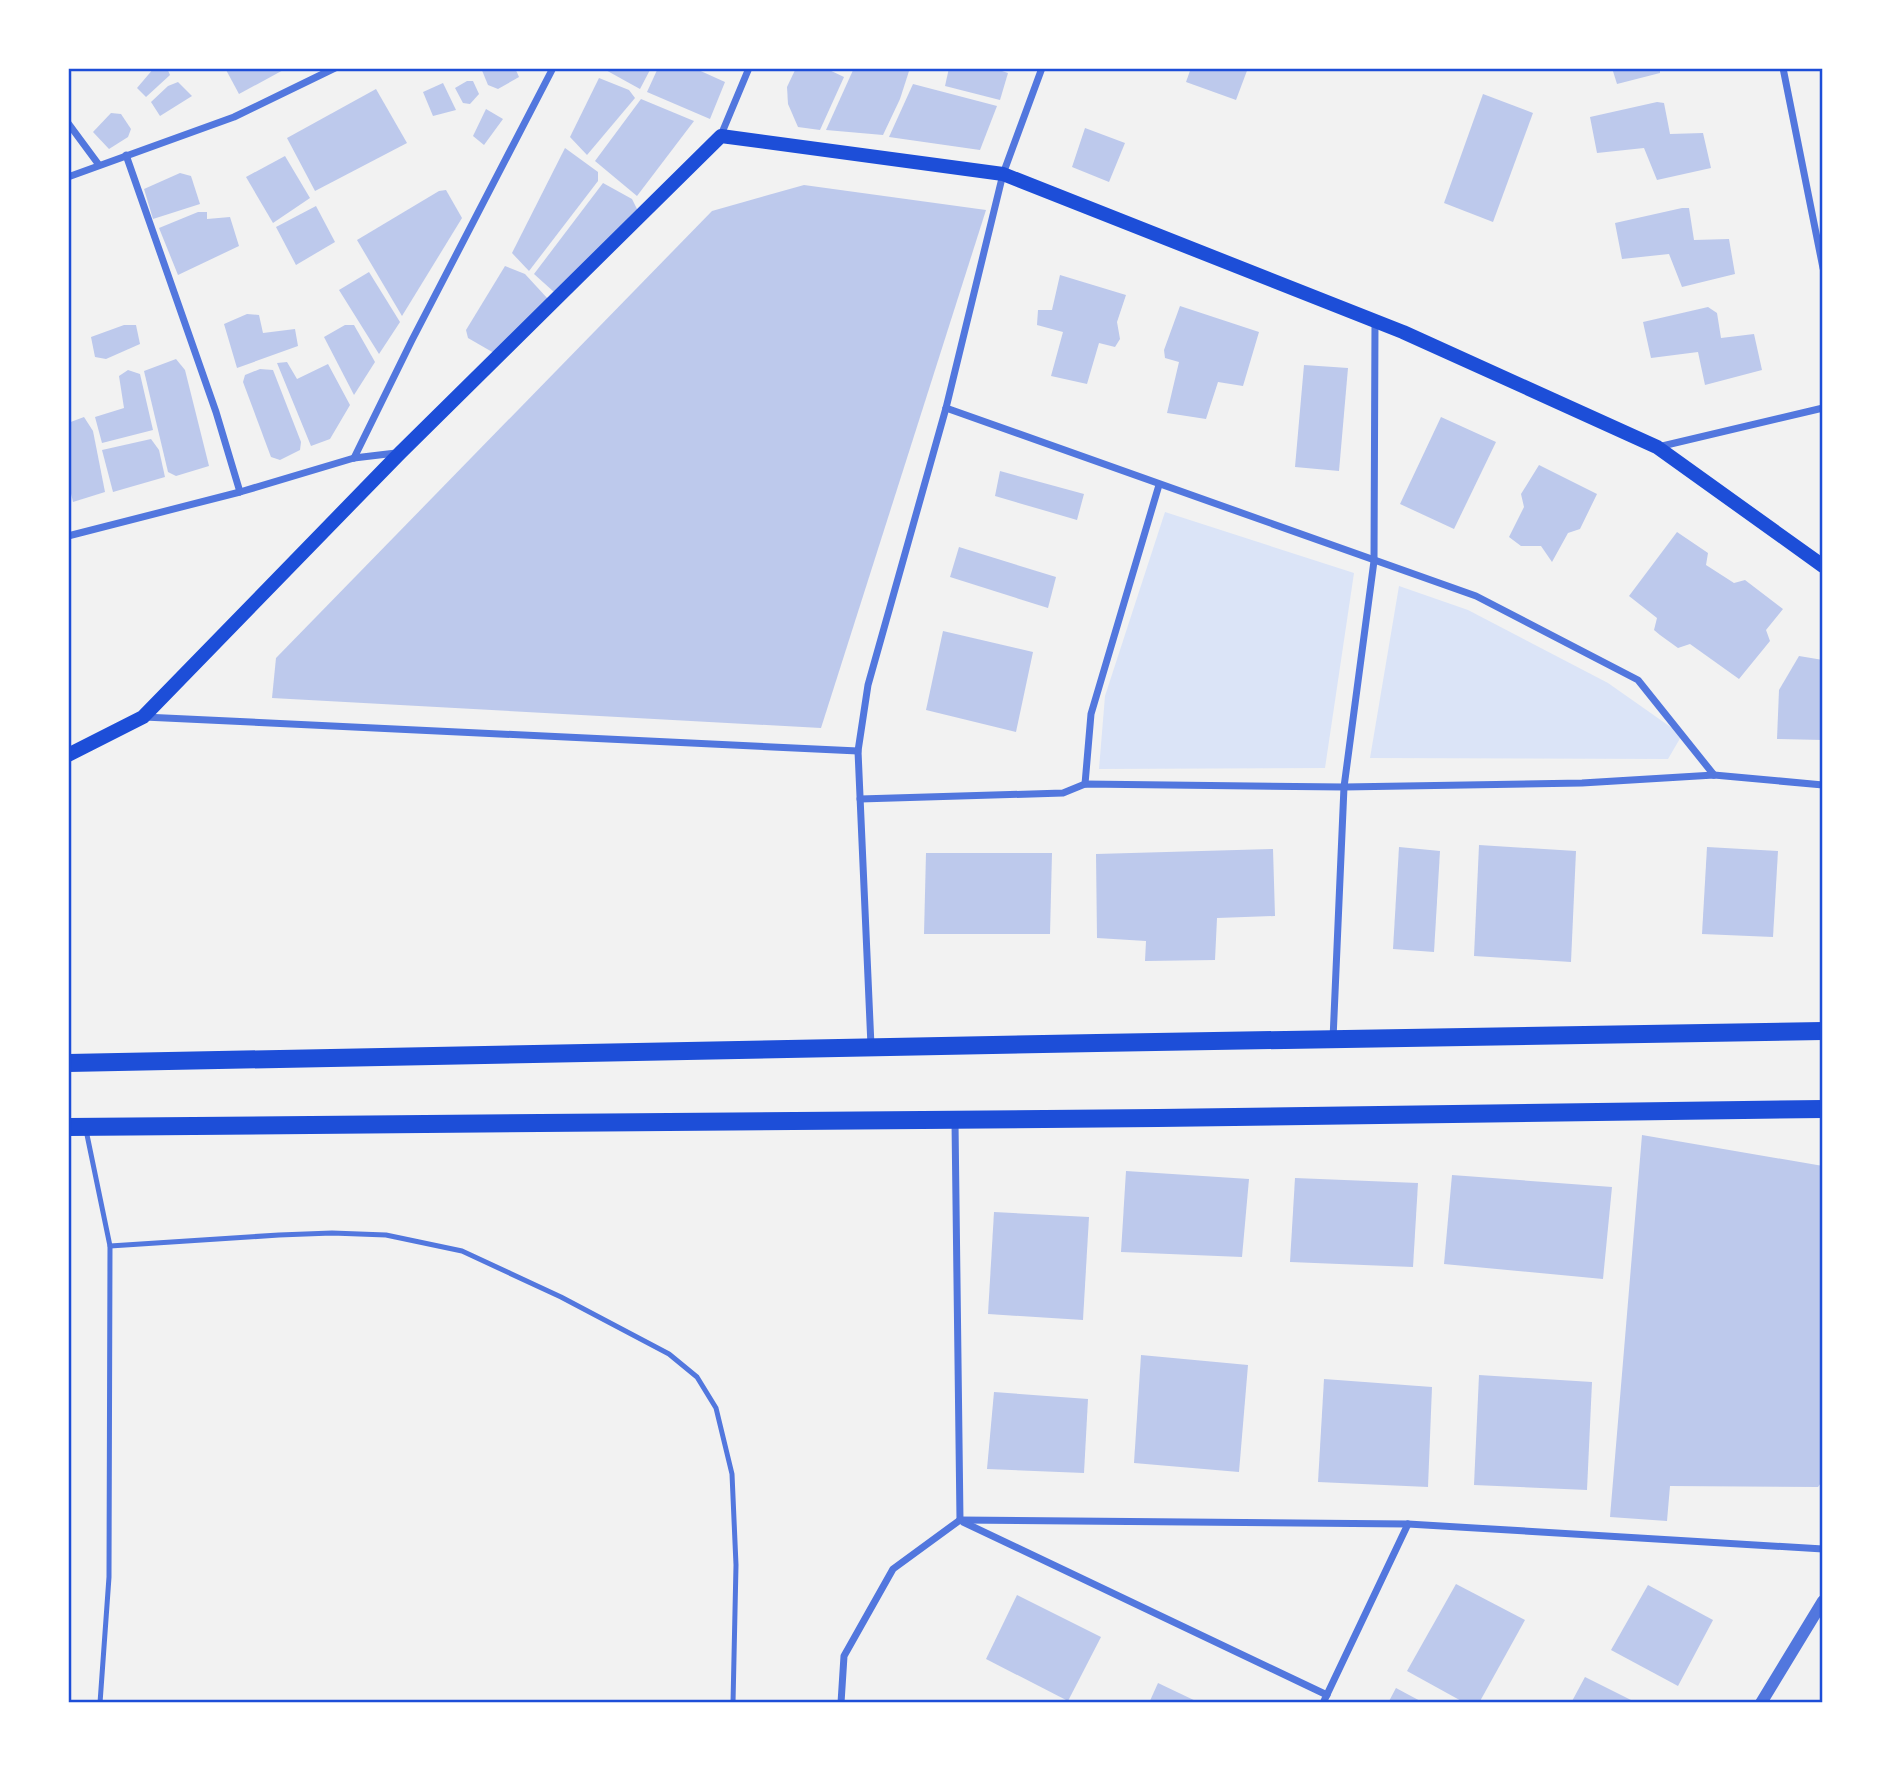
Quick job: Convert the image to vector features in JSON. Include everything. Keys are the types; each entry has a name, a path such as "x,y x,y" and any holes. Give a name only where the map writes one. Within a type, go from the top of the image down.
{"main road":[{"path":"68,755 143,717 400,453 721,136 1003,174 1403,332 1657,447 1823,566"},
{"path":"68,1063 1823,1031"},
{"path":"77,1127 1823,1109"}],"street":[{"path":"68,177 234,117 335,68"},
{"path":"354,458 553,68"},
{"path":"721,136 749,68"},
{"path":"871,1047 859,751 868,685 946,408 1003,174 1042,68"},
{"path":"1783,68 1823,268"},
{"path":"68,123 99,165"},
{"path":"126,155 216,412 240,492"},
{"path":"1333,1039 1344,787 1374,561 1375,322"},
{"path":"946,408 1476,596 1638,680 1714,775"},
{"path":"1657,447 1823,408"},
{"path":"68,536 240,492 354,458 400,453"},
{"path":"1085,785 1091,714 1159,485"},
{"path":"143,717 859,751"},
{"path":"860,799 1063,793 1085,785 1344,787 1582,783 1714,775 1823,785"},
{"path":"956,1120 960,1520"},
{"path":"960,1520 1325,1699 1408,1524"},
{"path":"841,1703 844,1656 893,1569 960,1520 1408,1524 1823,1549"},
{"path":"1761,1703 1823,1601"}],"lane":[{"path":"77,1127 110,1246 109,1577 100,1703"},
{"path":"110,1246 279,1235 386,1235 462,1251 561,1297 669,1354 697,1377 716,1408 732,1474 736,1565 733,1703"}],"shaded area":[{"path":"1165,512 1354,573 1325,768 1099,769 1105,696"},
{"path":"1399,586 1468,610 1608,683 1682,735 1668,759 1370,758"}],"building":[{"path":"154,68 167,68 170,75 146,97 137,88"},
{"path":"225,68 287,68 239,94"},
{"path":"481,68 515,68 519,77 498,89 488,85"},
{"path":"602,68 651,68 640,89"},
{"path":"658,68 694,68 725,82 710,119 647,92"},
{"path":"796,68 825,68 844,77 820,130 798,127 788,104 787,87"},
{"path":"854,68 910,68 900,99 883,135 826,130"},
{"path":"949,68 993,68 1008,73 1000,100 945,86"},
{"path":"1191,68 1248,68 1236,100 1186,82"},
{"path":"1612,68 1660,68 1660,73 1617,84"},
{"path":"599,78 629,90 635,98 587,155 570,137"},
{"path":"467,81 473,81 479,94 470,104 463,103 455,88"},
{"path":"178,82 192,96 160,116 151,102 168,86"},
{"path":"443,83 456,110 433,116 423,92"},
{"path":"913,84 997,106 980,150 889,137"},
{"path":"376,89 407,143 315,191 287,138"},
{"path":"1483,94 1533,113 1493,222 1444,203"},
{"path":"641,99 694,121 637,196 595,161"},
{"path":"1657,102 1664,103 1670,134 1703,133 1711,168 1657,180 1644,148 1597,153 1590,117"},
{"path":"486,109 503,119 484,145 473,136"},
{"path":"111,113 121,114 131,129 128,137 109,149 93,132"},
{"path":"1085,128 1125,143 1109,182 1072,167"},
{"path":"565,148 598,172 598,181 529,271 512,253"},
{"path":"285,156 310,198 273,223 246,177"},
{"path":"180,173 191,176 200,204 153,219 144,189"},
{"path":"603,183 632,199 638,211 554,292 534,274"},
{"path":"804,185 986,210 821,728 272,698 276,658 712,211"},
{"path":"446,190 462,218 402,316 357,240 439,191"},
{"path":"316,206 335,242 296,265 276,227"},
{"path":"1689,208 1694,240 1729,239 1735,274 1682,287 1669,254 1622,259 1615,223"},
{"path":"198,212 207,212 207,219 230,217 239,246 178,275 159,228"},
{"path":"505,266 525,274 548,299 494,353 468,338 466,330"},
{"path":"369,272 400,322 379,354 339,290"},
{"path":"1060,275 1126,295 1117,322 1120,339 1115,347 1099,343 1087,384 1051,376 1063,332 1037,325 1038,310 1052,310"},
{"path":"1180,306 1259,332 1243,386 1218,382 1206,419 1167,413 1179,362 1165,358 1164,350"},
{"path":"1708,307 1717,313 1721,338 1754,334 1762,370 1705,385 1698,352 1651,358 1643,322"},
{"path":"247,314 259,315 263,333 295,329 298,346 237,368 224,324"},
{"path":"124,325 136,325 140,344 106,359 95,357 91,337"},
{"path":"345,325 354,325 375,362 354,395 324,337"},
{"path":"176,359 185,370 209,466 176,476 168,472 144,371"},
{"path":"287,362 297,379 328,364 350,405 330,439 311,446 277,363"},
{"path":"1304,365 1348,368 1339,471 1295,467"},
{"path":"260,369 273,370 301,442 300,450 280,460 271,457 243,382 245,375"},
{"path":"128,370 140,374 153,430 102,443 95,417 124,408 119,376"},
{"path":"84,417 93,431 105,492 73,502 68,481 68,423"},
{"path":"1441,417 1496,442 1454,529 1400,504"},
{"path":"151,439 159,450 165,477 113,492 102,450"},
{"path":"1539,465 1597,494 1580,529 1568,533 1552,562 1541,546 1521,546 1509,537 1524,507 1521,494"},
{"path":"1000,471 1084,494 1077,520 995,496"},
{"path":"1677,532 1708,553 1706,565 1734,583 1745,580 1783,609 1766,630 1770,641 1739,679 1690,644 1678,648 1660,635 1654,630 1657,618 1629,596"},
{"path":"959,547 1056,577 1048,608 950,577"},
{"path":"943,631 1033,652 1016,732 926,710"},
{"path":"1799,656 1823,660 1823,740 1777,739 1779,690"},
{"path":"1479,845 1576,851 1571,962 1474,956"},
{"path":"1399,847 1440,851 1434,952 1393,949"},
{"path":"1707,847 1778,851 1773,937 1702,934"},
{"path":"1273,849 1275,916 1217,918 1215,960 1145,961 1146,941 1097,938 1096,854"},
{"path":"926,853 1052,853 1050,934 924,934"},
{"path":"1642,1135 1823,1166 1823,1480 1818,1487 1670,1486 1667,1521 1610,1517"},
{"path":"1126,1171 1249,1179 1242,1257 1121,1252"},
{"path":"1452,1175 1612,1187 1603,1279 1444,1264"},
{"path":"1295,1178 1418,1183 1413,1267 1290,1262"},
{"path":"994,1212 1089,1217 1083,1320 988,1314"},
{"path":"1141,1355 1248,1365 1239,1472 1134,1463"},
{"path":"1479,1375 1592,1382 1587,1490 1474,1485"},
{"path":"1324,1379 1432,1387 1428,1487 1318,1482"},
{"path":"994,1392 1088,1399 1084,1473 987,1469"},
{"path":"1456,1584 1525,1620 1479,1703 1465,1703 1407,1671"},
{"path":"1648,1585 1713,1620 1678,1686 1611,1650"},
{"path":"1017,1595 1101,1637 1068,1701 986,1659"},
{"path":"1585,1677 1637,1703 1571,1703"},
{"path":"1158,1683 1200,1703 1149,1703"},
{"path":"1396,1688 1424,1703 1388,1703"}]}
